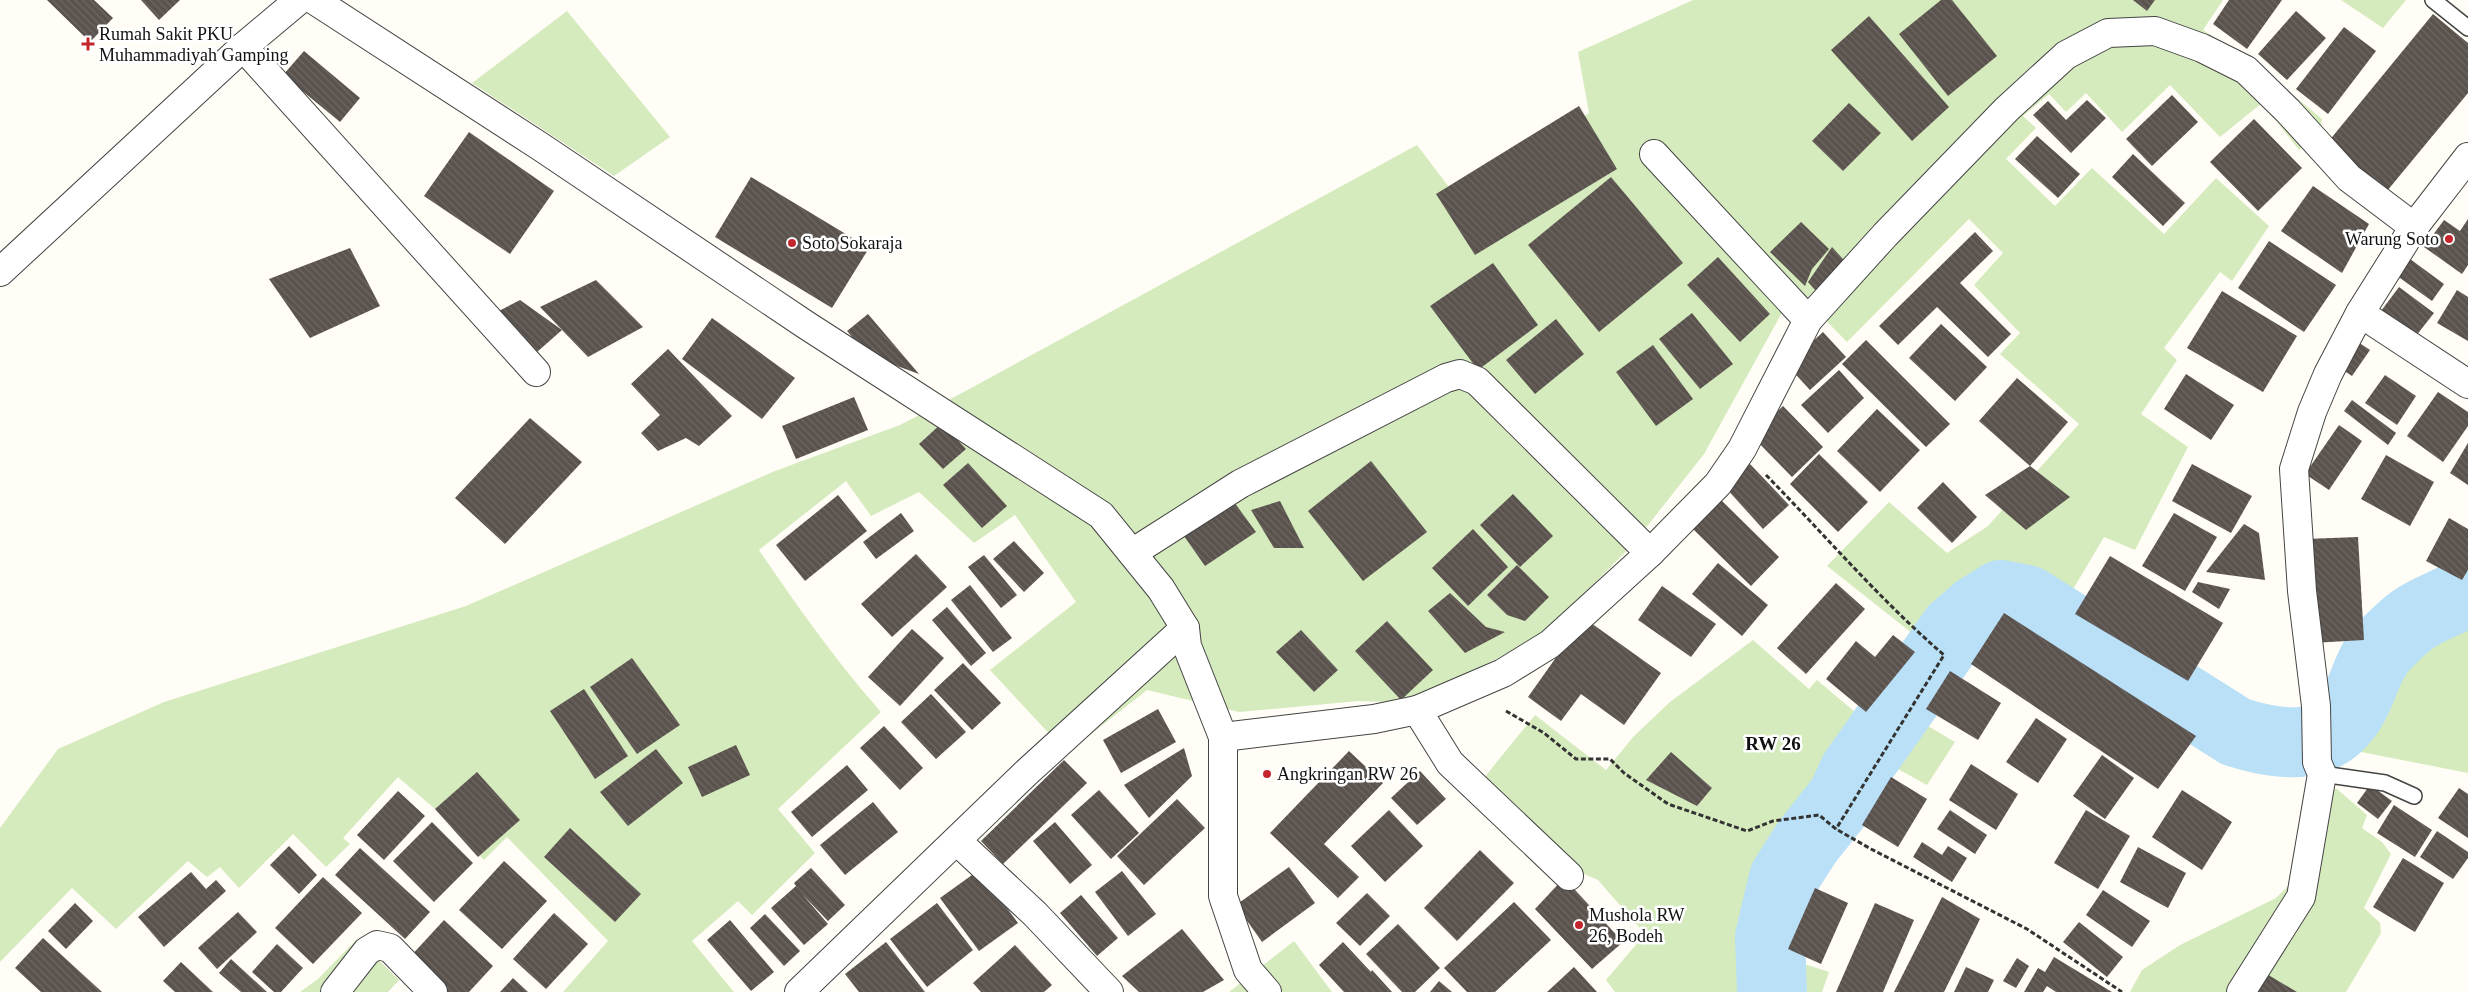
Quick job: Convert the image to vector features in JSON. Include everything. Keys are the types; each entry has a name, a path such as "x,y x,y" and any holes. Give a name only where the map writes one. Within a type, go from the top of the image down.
{"street":[{"path":"0,272 243,47 299,0"},
{"path":"314,0 541,147 806,325 1101,515 1161,590 1185,628 1187,646 1223,737 1223,896 1248,970 1267,992"},
{"path":"1223,737 1374,719 1417,710 1480,684 1550,644 1650,553 1718,484 1742,449 1808,320 1940,177 2007,109 2066,55 2108,33 2155,31 2202,48 2246,70 2288,110 2349,178 2414,227"},
{"path":"243,47 536,372"},
{"path":"1654,154 1808,320"},
{"path":"2241,992 2301,897 2324,771 2302,591 2294,469 2312,412 2328,374 2360,313 2414,227 2468,157"},
{"path":"2360,313 2468,384"},
{"path":"1132,553 1240,484 1446,378 1460,374 1477,381 1650,553"},
{"path":"799,992 957,842 1026,772 1185,628"},
{"path":"1417,710 1450,763 1569,876"},
{"path":"957,842 1035,914 1109,992"},
{"path":"335,992 367,951 377,945 390,948 434,992"}],"lane":[{"path":"2433,0 2468,28"},
{"path":"2324,771 2385,783 2414,796"}],"path":[{"path":"1742,449 1806,516 1840,556 1944,656 1836,830"},
{"path":"1480,684 1489,700 1544,734 1576,759 1610,759 1624,773 1668,804 1747,830 1773,821 1819,815 1836,830 2027,929 2122,992"}],"green space":[{"path":"1693,0 2223,0 2203,30 2256,64 2322,119 2320,130 2299,150 2262,103 2220,137 2170,85 2122,132 2086,93 2066,112 2049,94 2023,116 2036,128 2006,159 2055,206 2092,168 2164,234 2216,178 2269,226 2232,281 2220,272 2164,348 2177,360 2141,414 2188,447 2135,550 2104,537 2062,608 2021,583 2008,580 1996,582 1984,587 1961,603 1922,641 1827,566 1889,502 1947,553 1988,526 2079,424 2000,354 2020,333 1974,285 2003,253 1969,219 1847,342 1795,289 1704,454 1634,543 1547,632 1428,695 1389,702 1358,701 1239,712 1147,690 1067,753 990,670 1076,602 1015,515 974,543 919,492 871,516 846,481 759,550 817,633 881,712 778,809 815,853 752,915 738,901 692,941 734,992 563,992 608,941 507,837 484,860 435,809 398,777 343,838 350,844 326,867 293,834 239,888 220,867 207,877 188,861 116,929 72,888 0,962 0,828 58,749 164,702 466,606 775,471 900,425 1417,145 1461,203 1589,113 1578,52"},
{"path":"2341,0 2406,0 2383,28"},
{"path":"567,11 670,137 614,176 472,83"},
{"path":"2468,589 2468,773 2346,749 2365,723 2379,669 2398,647 2458,609"},
{"path":"1753,640 1809,689 1817,680 1868,723 1886,701 1955,742 1927,785 1887,763 1881,769 1854,822 1826,848 1810,867 1781,944 1783,957 1829,972 1822,992 1615,992 1606,980 1645,934 1598,880 1580,872 1483,779 1535,715 1606,770 1634,736 1670,702"},
{"path":"2306,784 2337,789 2367,815 2362,828 2382,842 2391,854 2364,908 2380,923 2381,933 2346,992 2130,992 2142,970 2180,945 2276,898 2290,884 2300,836"},
{"path":"357,939 399,980 388,992 300,992 318,979"},
{"path":"1294,941 1332,992 1229,992"}],"building":[{"path":"47,0 94,0 113,18 90,42"},
{"path":"141,0 180,0 159,20"},
{"path":"1941,0 1952,0 1997,56 1948,96 1899,34"},
{"path":"2133,0 2155,0 2147,11"},
{"path":"2229,0 2282,0 2247,49 2213,24"},
{"path":"2296,11 2326,38 2287,80 2258,54"},
{"path":"2433,14 2468,43 2468,93 2387,191 2328,142"},
{"path":"1869,16 1949,107 1912,141 1831,50"},
{"path":"2344,27 2376,51 2328,114 2296,89"},
{"path":"304,51 360,98 340,122 283,75"},
{"path":"2172,95 2198,122 2152,166 2126,139"},
{"path":"2087,100 2106,118 2071,153 2033,115 2048,101 2066,120"},
{"path":"1849,103 1881,133 1843,171 1812,141"},
{"path":"1579,106 1617,169 1475,255 1436,194"},
{"path":"2254,119 2302,168 2258,211 2210,162"},
{"path":"469,132 554,191 510,254 424,196"},
{"path":"2037,136 2080,174 2058,198 2015,159"},
{"path":"2133,154 2185,203 2163,226 2112,177"},
{"name":"Soto Sokaraja","path":"751,177 869,248 832,308 715,237"},
{"path":"1611,177 1683,263 1599,332 1528,245"},
{"path":"2313,186 2369,224 2342,273 2281,231"},
{"name":"Warung Soto","path":"2468,219 2468,265 2462,274 2424,247 2444,220 2460,231"},
{"path":"1801,222 1829,249 1812,269 1805,286 1770,252"},
{"path":"1975,232 1993,251 1960,283 2011,334 1988,357 1937,307 1898,345 1879,326"},
{"path":"2269,241 2336,285 2304,332 2238,288"},
{"path":"1832,247 1851,268 1824,300 1808,282"},
{"path":"350,248 380,306 310,338 269,279"},
{"path":"2406,256 2444,284 2432,301 2393,273"},
{"path":"1718,257 1770,314 1740,342 1687,285"},
{"path":"1493,263 1538,325 1478,370 1430,306"},
{"path":"596,280 643,327 588,357 540,307"},
{"path":"2399,287 2434,313 2412,341 2378,315"},
{"path":"2457,290 2468,297 2468,341 2437,323"},
{"path":"2222,291 2297,336 2263,392 2187,348"},
{"path":"520,300 562,330 537,352 497,312"},
{"path":"1692,313 1733,364 1700,389 1659,339"},
{"path":"868,314 919,374 867,355 847,331"},
{"path":"712,318 795,378 762,419 682,359"},
{"path":"1556,319 1584,354 1535,394 1506,360"},
{"path":"1941,324 1987,367 1955,401 1909,358"},
{"path":"1823,332 1846,357 1810,390 1787,365"},
{"path":"2352,338 2370,350 2352,376 2334,364"},
{"path":"1866,340 1950,424 1926,447 1842,364"},
{"path":"1653,345 1693,399 1656,426 1616,372"},
{"path":"668,349 732,416 699,446 686,438 658,451 641,433 660,415 631,384"},
{"path":"1839,370 1864,398 1828,433 1801,405"},
{"path":"2186,374 2234,405 2211,440 2164,409"},
{"path":"2385,375 2416,396 2397,425 2365,403"},
{"path":"2017,378 2068,422 2030,466 1979,421"},
{"path":"2438,392 2468,412 2468,426 2443,462 2407,436"},
{"path":"854,397 868,430 796,459 782,426"},
{"path":"2352,400 2396,433 2388,445 2344,411"},
{"path":"1783,406 1823,447 1792,477 1752,436"},
{"path":"1877,409 1920,450 1880,492 1837,451"},
{"path":"530,418 582,462 505,544 455,498"},
{"path":"942,423 966,449 943,469 919,444"},
{"path":"2339,425 2362,441 2329,490 2305,474"},
{"path":"2468,443 2468,485 2450,473"},
{"path":"1819,454 1868,502 1838,532 1790,484"},
{"path":"2386,455 2434,482 2410,526 2361,499"},
{"path":"1371,461 1427,532 1363,581 1308,511"},
{"path":"968,463 1007,506 982,528 943,485"},
{"path":"1750,464 1789,505 1763,529 1725,487"},
{"path":"2192,464 2252,496 2231,533 2172,501"},
{"path":"2030,466 2070,497 2026,530 1985,495"},
{"path":"1943,482 1977,517 1952,543 1917,508"},
{"path":"1513,494 1553,536 1520,567 1480,525"},
{"path":"838,495 867,531 805,581 776,545"},
{"path":"1720,499 1779,557 1751,586 1692,528"},
{"path":"1280,501 1304,548 1274,548 1251,510"},
{"path":"1234,502 1256,532 1205,566 1184,536"},
{"path":"901,513 914,531 876,559 863,542"},
{"path":"2174,513 2217,537 2185,591 2142,566"},
{"path":"2449,518 2468,529 2468,570 2462,580 2426,561"},
{"path":"2244,524 2259,533 2265,580 2206,572"},
{"path":"1473,529 1508,567 1468,606 1432,568"},
{"path":"2358,537 2364,640 2312,643 2305,539"},
{"path":"1014,541 1044,573 1024,592 993,559"},
{"path":"916,554 947,587 892,637 861,604"},
{"path":"984,555 1017,595 1001,608 968,567"},
{"path":"2110,556 2223,623 2188,681 2075,614"},
{"path":"1718,563 1768,605 1742,636 1692,594"},
{"path":"1517,565 1549,597 1525,621 1507,615 1487,595"},
{"path":"2198,582 2230,589 2219,609 2192,592"},
{"path":"1836,583 1865,609 1806,674 1777,648"},
{"path":"970,585 1012,638 993,652 951,600"},
{"path":"1662,586 1716,624 1691,657 1638,620"},
{"path":"1450,593 1486,627 1505,632 1465,653 1428,611"},
{"path":"947,607 986,653 971,666 932,620"},
{"path":"2004,613 2196,736 2158,789 1971,664"},
{"path":"1584,618 1661,673 1624,725 1581,694 1561,721 1528,697"},
{"path":"1387,621 1433,670 1401,700 1355,651"},
{"path":"912,629 944,658 900,706 868,677"},
{"path":"1301,630 1338,670 1314,692 1276,652"},
{"path":"1893,635 1915,652 1866,712 1826,679 1856,641 1875,657"},
{"path":"632,658 680,725 637,754 590,687"},
{"path":"963,663 1001,703 972,730 934,690"},
{"path":"1950,671 2001,703 1978,740 1926,709"},
{"path":"584,689 628,756 595,779 550,711"},
{"path":"931,694 966,732 936,759 901,722"},
{"path":"1158,709 1176,742 1121,773 1103,740"},
{"path":"2036,718 2067,739 2038,783 2006,762"},
{"path":"884,726 923,768 900,790 860,748"},
{"path":"736,745 750,775 702,797 688,767"},
{"path":"1184,748 1192,776 1149,818 1124,785"},
{"path":"656,749 683,783 628,826 600,792"},
{"path":"1349,751 1383,783 1324,844 1359,877 1338,898 1270,833"},
{"path":"1671,752 1712,788 1697,806 1646,780"},
{"path":"2102,755 2134,778 2105,819 2073,796"},
{"path":"1064,760 1087,783 1003,864 981,841"},
{"path":"1971,764 2018,794 1996,830 1949,800"},
{"path":"847,765 868,790 812,837 791,812"},
{"path":"1420,771 1446,799 1417,825 1391,798"},
{"path":"477,772 520,820 478,857 435,809"},
{"path":"1891,777 1927,799 1898,847 1862,825"},
{"path":"2370,785 2392,801 2378,819 2357,803"},
{"path":"2459,788 2468,794 2468,838 2438,818"},
{"path":"1099,790 1139,833 1111,859 1071,815"},
{"path":"2182,790 2232,822 2202,870 2152,837"},
{"path":"398,791 425,816 384,860 357,835"},
{"path":"1177,799 1205,828 1144,885 1117,856"},
{"path":"873,802 898,832 845,875 820,845"},
{"path":"2394,805 2432,830 2415,857 2377,833"},
{"path":"1389,810 1423,846 1385,882 1351,846"},
{"path":"1950,810 1987,835 1975,854 1937,829"},
{"path":"2086,810 2130,836 2098,889 2054,863"},
{"path":"432,822 473,863 434,902 393,861"},
{"path":"1055,822 1092,865 1070,884 1033,841"},
{"path":"570,828 641,894 615,922 544,857"},
{"path":"2437,831 2468,852 2468,858 2453,879 2420,857"},
{"path":"1922,842 1942,855 1948,846 1967,858 1952,882 1913,857"},
{"path":"289,846 317,875 299,894 270,865"},
{"path":"2138,847 2186,873 2168,908 2120,882"},
{"path":"360,848 430,912 405,939 335,875"},
{"path":"1480,850 1514,883 1457,941 1424,908"},
{"path":"2403,858 2444,883 2415,932 2373,907"},
{"path":"504,861 547,901 502,949 459,910"},
{"path":"1289,867 1315,903 1262,942 1236,905"},
{"path":"811,868 845,905 828,921 802,894 828,924 804,945 771,908 796,886 794,883"},
{"path":"979,870 1018,923 979,951 940,898"},
{"path":"1122,871 1156,914 1128,936 1095,892"},
{"path":"191,872 206,889 216,880 226,891 164,947 138,917"},
{"path":"323,877 362,913 313,964 275,928"},
{"name":"Mushola RW 26, Bodeh","path":"1564,878 1623,942 1592,969 1535,909"},
{"path":"1815,888 1848,903 1821,964 1788,949"},
{"path":"2103,890 2150,921 2132,947 2086,915"},
{"path":"1367,893 1390,916 1360,946 1336,923"},
{"path":"1081,895 1118,938 1097,956 1060,913"},
{"path":"1942,897 1980,919 1944,992 1894,992"},
{"path":"1514,902 1551,940 1495,992 1467,992 1444,968"},
{"path":"75,903 93,921 66,949 48,931"},
{"path":"937,903 973,950 927,987 890,939"},
{"path":"1875,903 1914,920 1883,992 1836,992"},
{"path":"238,912 257,932 217,969 198,948"},
{"path":"554,913 588,944 546,989 513,959"},
{"path":"765,914 800,951 784,966 750,928"},
{"path":"444,920 493,966 469,992 446,992 409,958"},
{"path":"730,920 774,972 751,991 707,940"},
{"path":"2079,922 2123,957 2107,977 2063,942"},
{"path":"1398,924 1440,968 1415,992 1402,992 1366,954"},
{"path":"1182,929 1224,980 1203,992 1139,992 1122,976"},
{"path":"43,938 102,992 41,992 15,968"},
{"path":"886,942 925,992 859,992 845,974"},
{"path":"1343,942 1392,992 1344,992 1319,965"},
{"path":"277,944 303,968 281,992 274,992 252,972"},
{"path":"1015,945 1052,985 1044,992 981,992 973,983"},
{"path":"2054,957 2112,992 2056,992 2047,986 2043,992 2024,992 2038,968 2045,972"},
{"path":"2017,958 2029,966 2016,988 2003,981"},
{"path":"231,959 267,992 241,992 219,973"},
{"path":"181,962 213,992 175,992 163,981"},
{"path":"1574,967 1597,992 1547,992"},
{"path":"1966,967 1994,980 1988,992 1954,992"},
{"path":"2265,973 2297,992 2253,992"},
{"path":"513,978 528,992 500,992"},
{"path":"1439,981 1452,992 1430,992"}],"waterway":[{"path":"1772,992 1770,937 1784,878 1807,842 1842,798 1854,772 1954,630 1977,610 2001,595 2027,600 2236,732 2272,741 2289,742 2306,741 2321,737 2334,729 2347,716 2371,665 2383,647 2413,620 2468,590"}],"place":[{"name":"Rumah Sakit PKU Muhammadiyah Gamping","path":"88,44"},
{"name":"Warung Soto","path":"2449,239"},
{"name":"Soto Sokaraja","path":"792,243"},
{"name":"Angkringan RW 26","path":"1267,774"},
{"name":"Mushola RW 26, Bodeh","path":"1579,925"}],"district":[{"name":"RW 26","path":"1773,743"}]}
